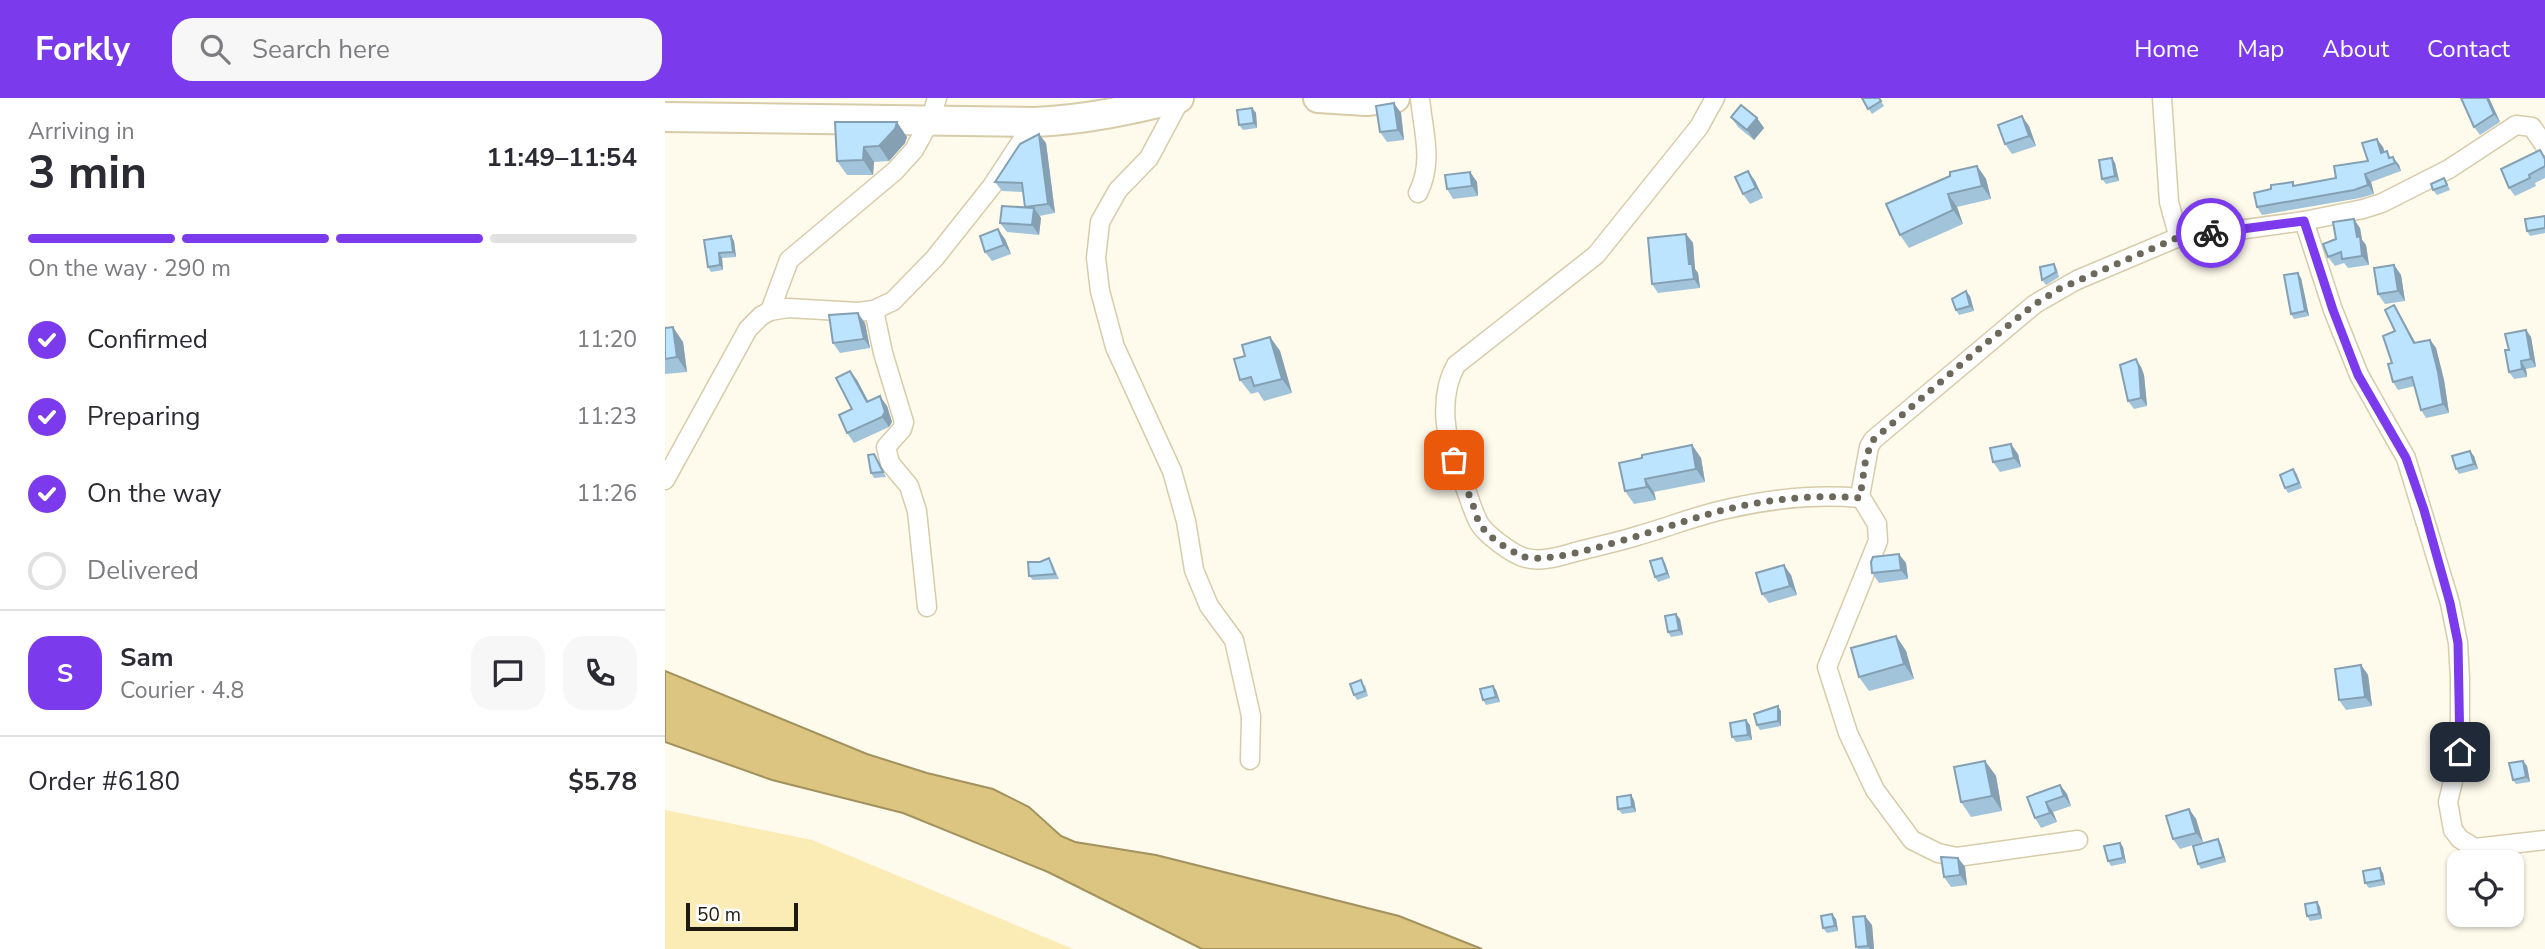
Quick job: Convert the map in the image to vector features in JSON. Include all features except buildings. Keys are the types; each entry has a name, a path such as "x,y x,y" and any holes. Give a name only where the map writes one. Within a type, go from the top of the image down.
{"main road":[{"path":"665,117 934,109 1034,122 1072,120 1180,98"},
{"path":"1318,98 1366,101 1395,98"}],"street":[{"path":"1180,98 1149,158 1118,190 1100,222 1096,258 1100,291 1115,347 1172,471 1186,522 1194,570 1209,606 1234,640 1251,716 1251,760"},
{"path":"1418,193 1425,178 1427,157 1420,98"},
{"path":"1715,98 1699,127 1596,255 1456,365 1448,380 1446,397 1447,434 1454,460 1480,525 1502,545 1525,558 1539,559 1564,554 1638,536 1726,509 1776,500 1860,498"},
{"path":"2162,98 2169,202 2179,237"},
{"path":"770,310 789,260 895,171 915,150 934,109"},
{"path":"665,480 748,329 761,316 770,310 788,308 858,312 874,310 893,301 934,259 992,186 1034,122"},
{"path":"2078,839 1957,857 1938,853 1912,840 1875,790 1848,733 1826,667 1878,541 1877,524 1860,498 1866,457 1873,440 1980,348 2035,304 2059,289 2179,237 2304,221 2382,203 2449,169 2516,125 2527,124 2532,127 2545,146"},
{"path":"2304,221 2358,375 2406,458 2450,603 2458,643 2460,679 2460,752 2448,802 2453,830 2460,839 2475,848 2545,840"},
{"path":"874,310 883,353 904,422 902,429 887,447 887,454 890,463 909,486 916,511 927,607"}],"shaded area":[{"path":"665,671 867,754 927,773 993,789 1029,807 1061,836 1075,842 1156,855 1399,916 1482,949 1202,949 1048,872 903,813 772,780 665,742"},
{"path":"665,810 812,840 1073,949 665,949"}],"way so far":[{"path":"1454,460 1480,525 1502,545 1525,558 1539,559 1564,554 1638,536 1726,509 1776,500 1860,498 1866,457 1873,440 2035,304 2077,280 2179,237 2211,233"}],"route":[{"path":"2211,233 2304,221 2358,375 2406,458 2424,510 2450,603 2458,643 2460,752"}]}
